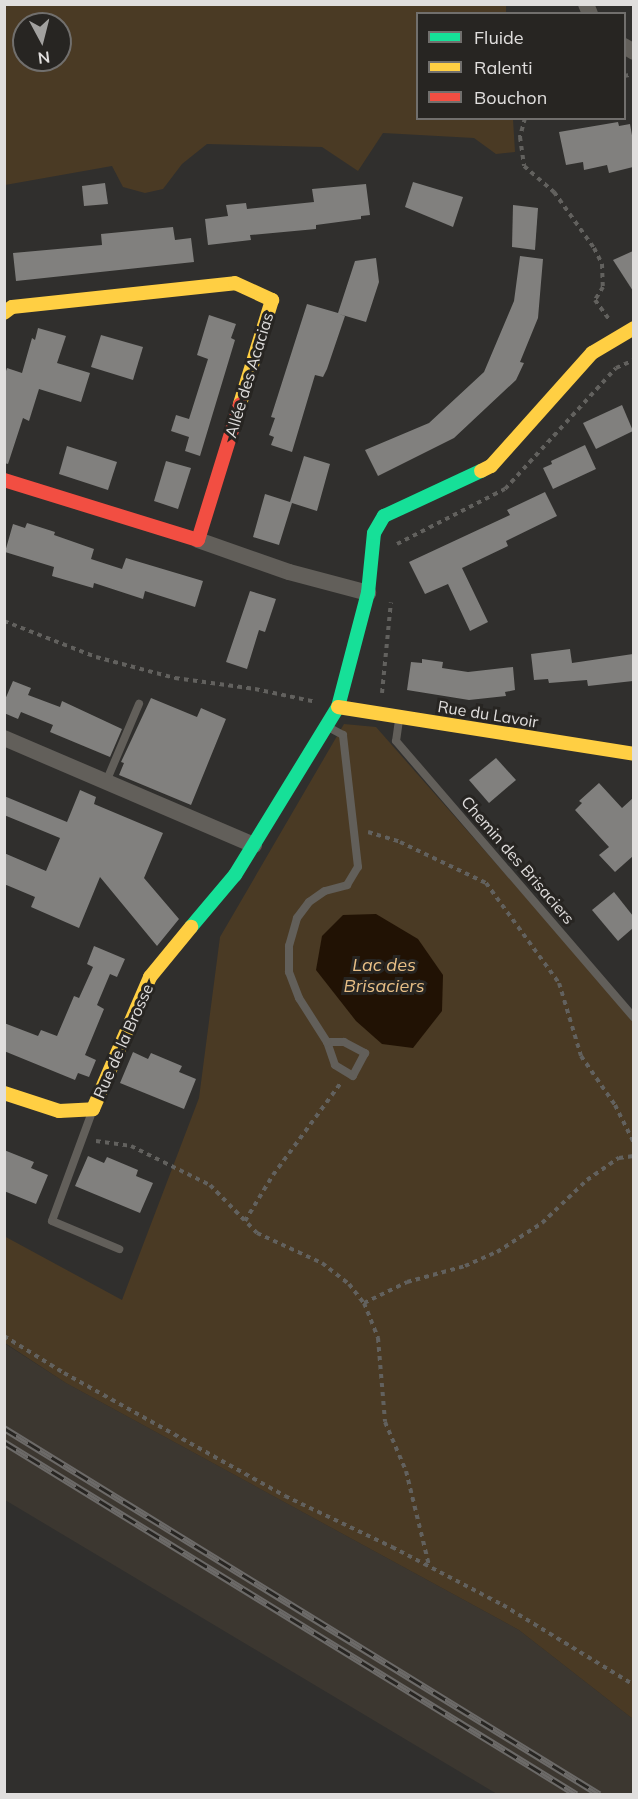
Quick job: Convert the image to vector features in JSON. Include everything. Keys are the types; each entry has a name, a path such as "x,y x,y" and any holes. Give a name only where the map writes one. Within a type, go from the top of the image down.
{"street":[{"name":"Allée des Acacias","path":"4,313 12,307 235,283 272,300 198,540"},
{"name":"Rue de la Brosse","path":"4,1093 59,1111 93,1109 150,977 235,875 338,707 368,593 374,533 384,516 491,466 592,352 633,328"},
{"path":"4,480 198,540 289,572 368,593"},
{"name":"Rue du Lavoir","path":"338,707 633,754"},
{"path":"4,738 254,845"}],"lane":[{"path":"106,782 139,704"},
{"name":"Chemin des Brisaciers","path":"400,717 396,741 633,1018"},
{"path":"326,726 343,735 358,867 347,885 325,891 309,902 297,918 289,946 289,972 299,998 327,1042 335,1065 353,1076 365,1053 344,1042 327,1042"},
{"path":"93,1109 52,1221 119,1249"}],"path":[{"path":"524,120 520,137 524,166 554,192 594,248 602,264 603,287 595,300 620,334"},
{"path":"396,553 397,542 504,489 616,368 633,360"},
{"path":"380,713 391,599"},
{"path":"4,621 96,657 175,678 255,689 338,707"},
{"path":"354,831 374,832 400,842 486,883 559,983 581,1056 615,1105 633,1143"},
{"path":"245,1221 273,1175 341,1082"},
{"path":"80,1141 109,1141 131,1146 210,1185 257,1233 322,1263 349,1284 364,1302 378,1338 385,1422 406,1471 429,1566"},
{"path":"364,1302 407,1282 465,1266 497,1252 542,1223 587,1180 619,1158 633,1156"},
{"path":"4,1336 64,1373 285,1496 429,1566 502,1605 633,1685"}],"shaded area":[{"path":"5,4 506,5 506,12 416,12 416,120 513,120 515,152 496,154 474,138 383,133 358,171 322,147 207,144 182,164 163,189 145,193 123,187 112,166 5,185"},
{"path":"344,724 376,727 633,1019 633,1719 519,1630 66,1383 5,1343 4,1236 122,1300 199,1098 220,937"},
{"path":"4,1343 66,1383 519,1630 633,1719 633,1794 497,1794 5,1500"}],"water":[{"name":"Lac des Brisaciers","path":"376,914 418,939 443,975 442,1011 413,1048 382,1044 356,1021 316,970 322,936 343,915"}],"building":[{"path":"618,122 619,126 630,124 633,141 633,167 609,173 607,165 584,170 583,162 566,165 559,132"},
{"path":"413,182 463,197 453,227 405,207"},
{"path":"105,183 108,204 84,206 82,186"},
{"path":"366,184 370,215 361,216 361,219 316,225 316,229 250,235 251,240 208,245 205,219 228,216 226,205 246,203 247,209 314,202 312,189"},
{"path":"513,205 538,208 535,250 512,247"},
{"path":"173,227 175,240 191,238 194,262 16,281 13,253 102,245 101,234"},
{"path":"633,251 633,291 613,260"},
{"path":"520,256 543,259 538,318 520,362 524,363 516,380 454,438 378,476 365,450 429,423 484,372 514,301"},
{"path":"376,258 379,282 366,322 339,314 345,316 327,369 323,377 315,375 292,452 271,445 274,437 269,435 275,418 271,417 307,304 338,313 355,261"},
{"path":"209,315 236,324 231,338 235,340 200,456 185,451 189,437 171,431 176,415 189,419 208,359 197,355"},
{"path":"38,328 66,336 57,363 90,373 81,402 39,389 29,421 23,418 8,464 4,463 4,377 7,368 22,373 32,338 35,340"},
{"path":"101,335 143,347 133,380 91,367"},
{"path":"622,405 633,431 596,449 583,423"},
{"path":"585,445 596,469 553,489 543,468 552,464 551,461"},
{"path":"67,446 117,462 108,490 59,474"},
{"path":"304,456 330,464 317,511 292,503 279,545 253,537 265,494 290,502"},
{"path":"166,461 191,468 178,509 154,501"},
{"path":"545,492 557,516 506,541 508,546 462,568 488,622 470,631 448,584 425,594 409,562 510,515 507,510"},
{"path":"27,523 94,549 91,559 122,569 126,558 203,581 195,607 145,591 143,599 94,583 93,588 52,576 54,567 5,552 13,524 25,528"},
{"path":"250,591 276,599 265,632 259,630 247,669 226,662"},
{"path":"570,649 572,663 633,654 633,681 588,686 587,680 549,683 548,679 534,680 531,654"},
{"path":"422,659 443,662 442,668 468,672 513,667 515,690 505,692 506,696 469,700 407,690 411,662 422,663"},
{"path":"13,681 31,688 28,695 60,707 62,701 122,729 110,757 50,732 53,725 21,712 18,719 4,713 4,702"},
{"path":"151,698 197,717 201,708 226,719 191,805 119,775 124,763 121,762"},
{"path":"496,758 516,780 489,803 469,780"},
{"path":"599,783 622,808 633,798 633,856 615,872 599,855 609,847 575,810 582,803 579,801"},
{"path":"80,790 96,797 94,804 163,833 144,878 179,919 157,946 100,877 79,928 31,907 35,897 4,884 4,853 46,871 60,838 4,815 4,796 67,822"},
{"path":"614,892 633,916 633,928 618,941 592,910"},
{"path":"94,946 125,959 117,977 110,974 97,1005 104,1009 85,1055 96,1060 89,1077 78,1073 75,1080 4,1051 4,1023 38,1036 41,1030 57,1036 74,996 79,998 93,967 87,964"},
{"path":"133,1052 148,1059 151,1053 182,1066 179,1072 196,1079 184,1109 120,1083"},
{"path":"4,1150 34,1162 31,1168 48,1175 36,1204 4,1191"},
{"path":"88,1156 104,1163 107,1157 138,1170 136,1176 153,1183 140,1213 75,1186"}],"railway":[{"path":"4,1428 599,1794"},
{"path":"4,1442 576,1794"}],"traffic: fast":[{"path":"191,927 235,875 338,707 368,593 374,533 384,516 481,471"}],"traffic: slow":[{"path":"4,313 12,307 235,283 272,300 240,404"},
{"path":"481,471 491,466 592,353 634,328"},
{"path":"338,707 634,754"},
{"path":"4,1093 59,1111 93,1109 150,977 191,927"}],"traffic: jam":[{"path":"4,480 198,540 240,404"}]}
